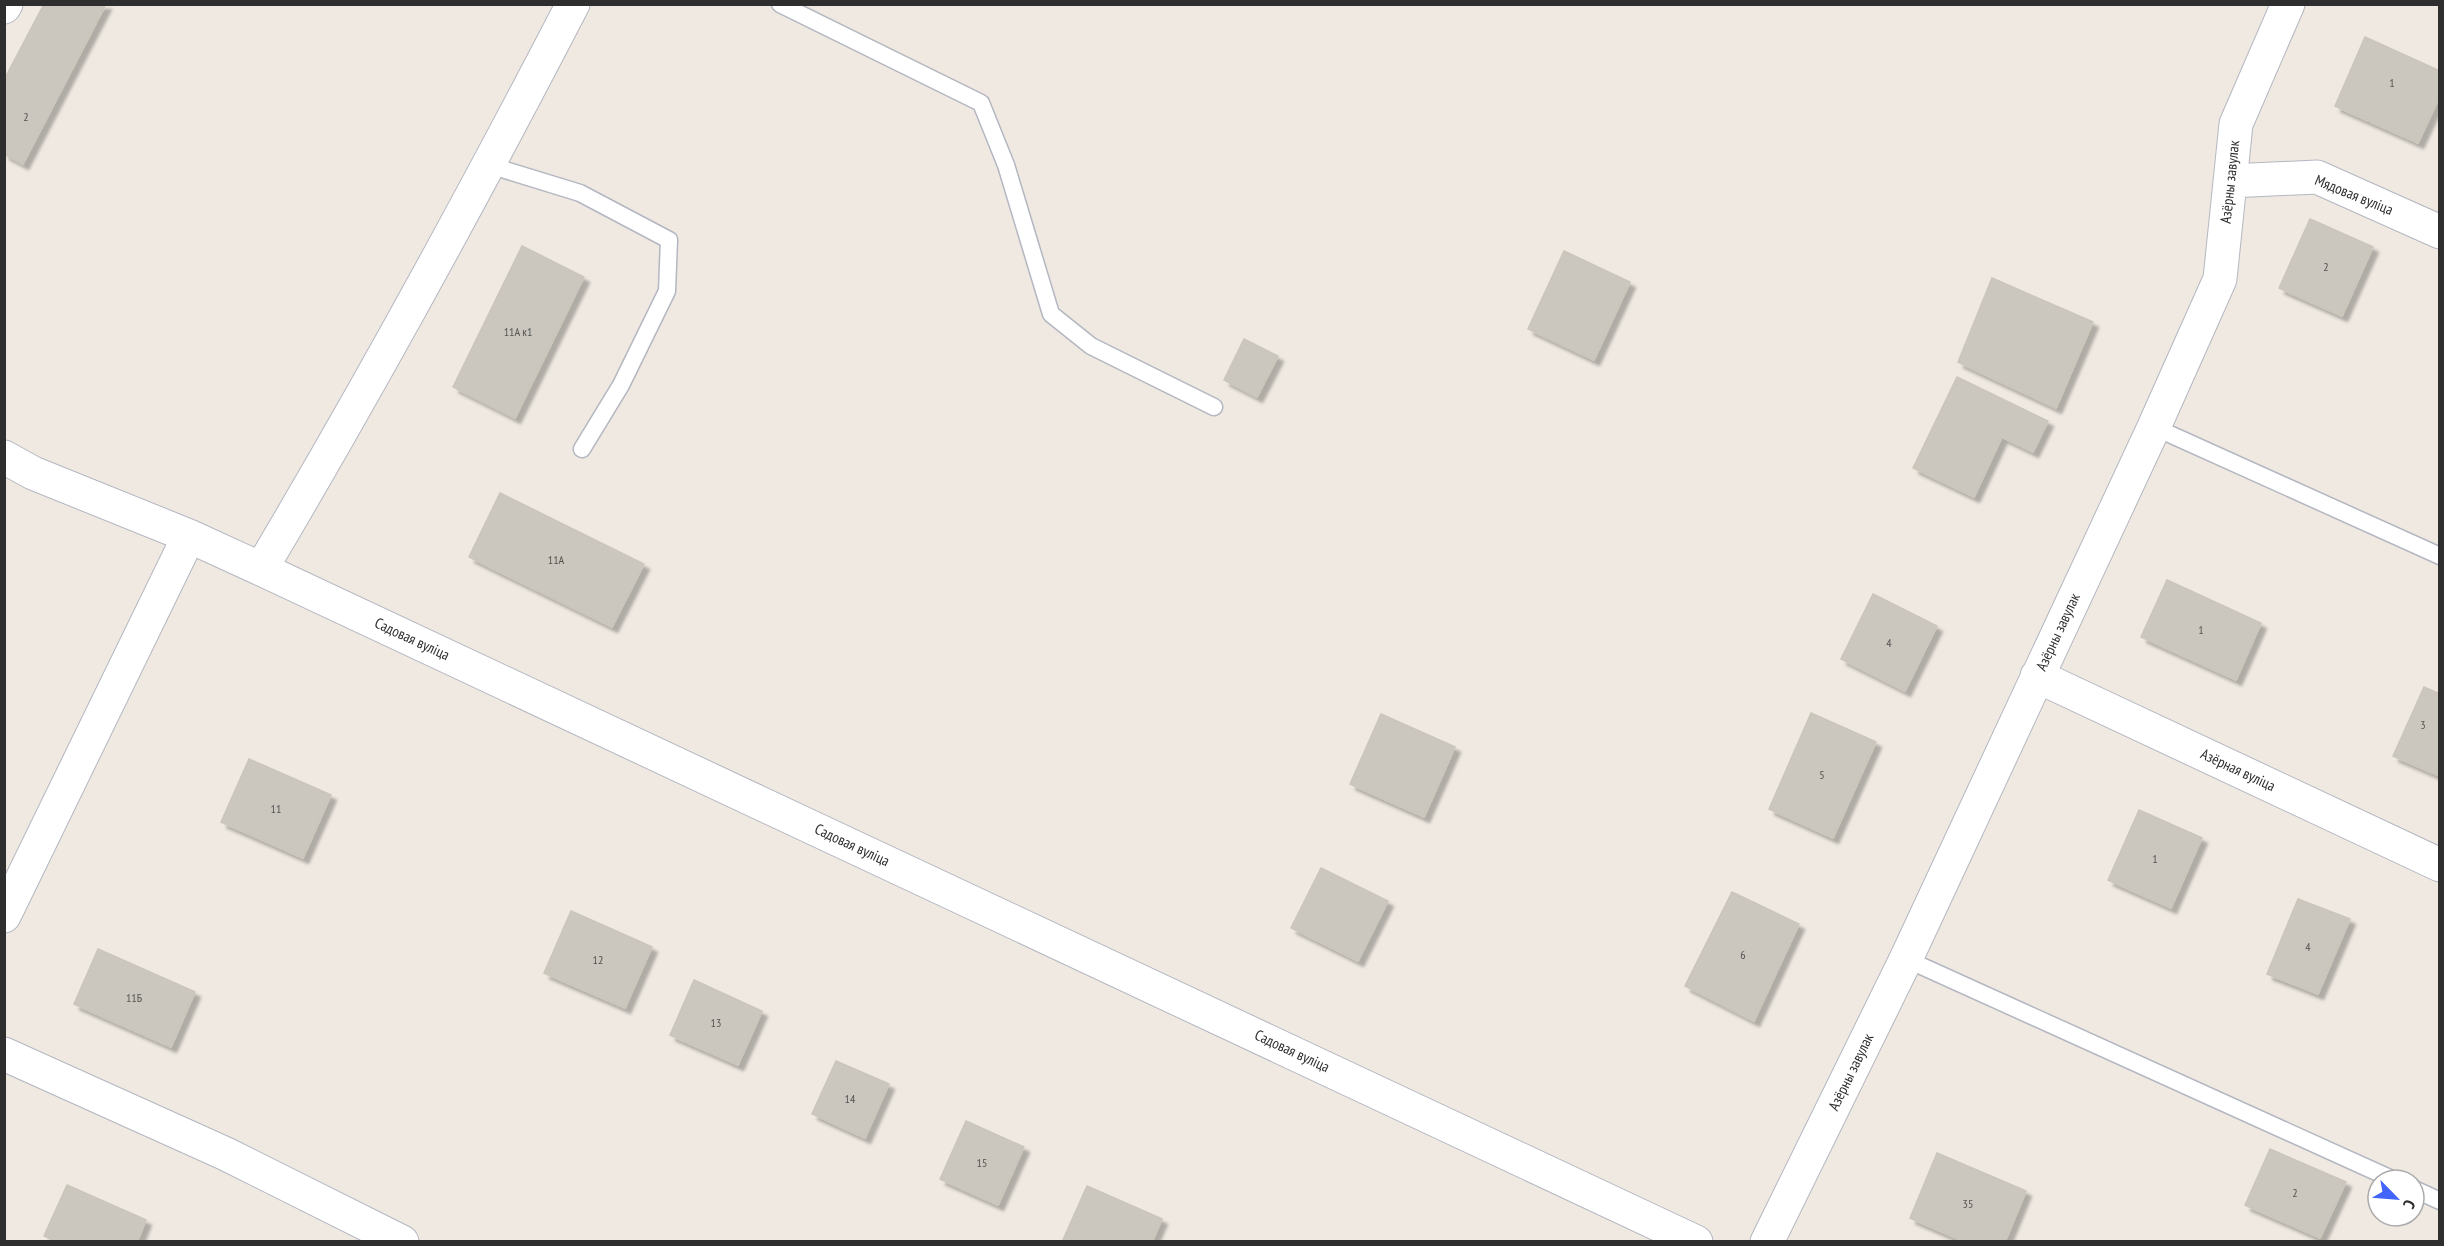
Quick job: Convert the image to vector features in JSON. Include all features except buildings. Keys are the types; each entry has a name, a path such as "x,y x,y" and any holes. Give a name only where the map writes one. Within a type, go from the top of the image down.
{"street":[{"path":"261,569 357,407 489,165 573,4"},
{"name":"Азёрны завулак","path":"1767,1242 1906,959 2154,427 2220,279 2236,124 2288,4"},
{"name":"Мядовая вуліца","path":"2229,181 2317,177 2439,232"},
{"name":"Садовая вуліца","path":"4,457 33,473 189,536 261,569 1696,1242"},
{"path":"4,916 189,536"},
{"name":"Азёрная вуліца","path":"2037,676 2439,865"},
{"path":"4,1054 226,1154 402,1242"}],"lane":[{"path":"780,4 981,103 1006,165 1050,314 1091,346 1214,407"},
{"path":"489,165 580,193 669,240 667,291 621,385 582,449"},
{"path":"2154,427 2439,556"},
{"path":"1906,959 2368,1168"}]}
